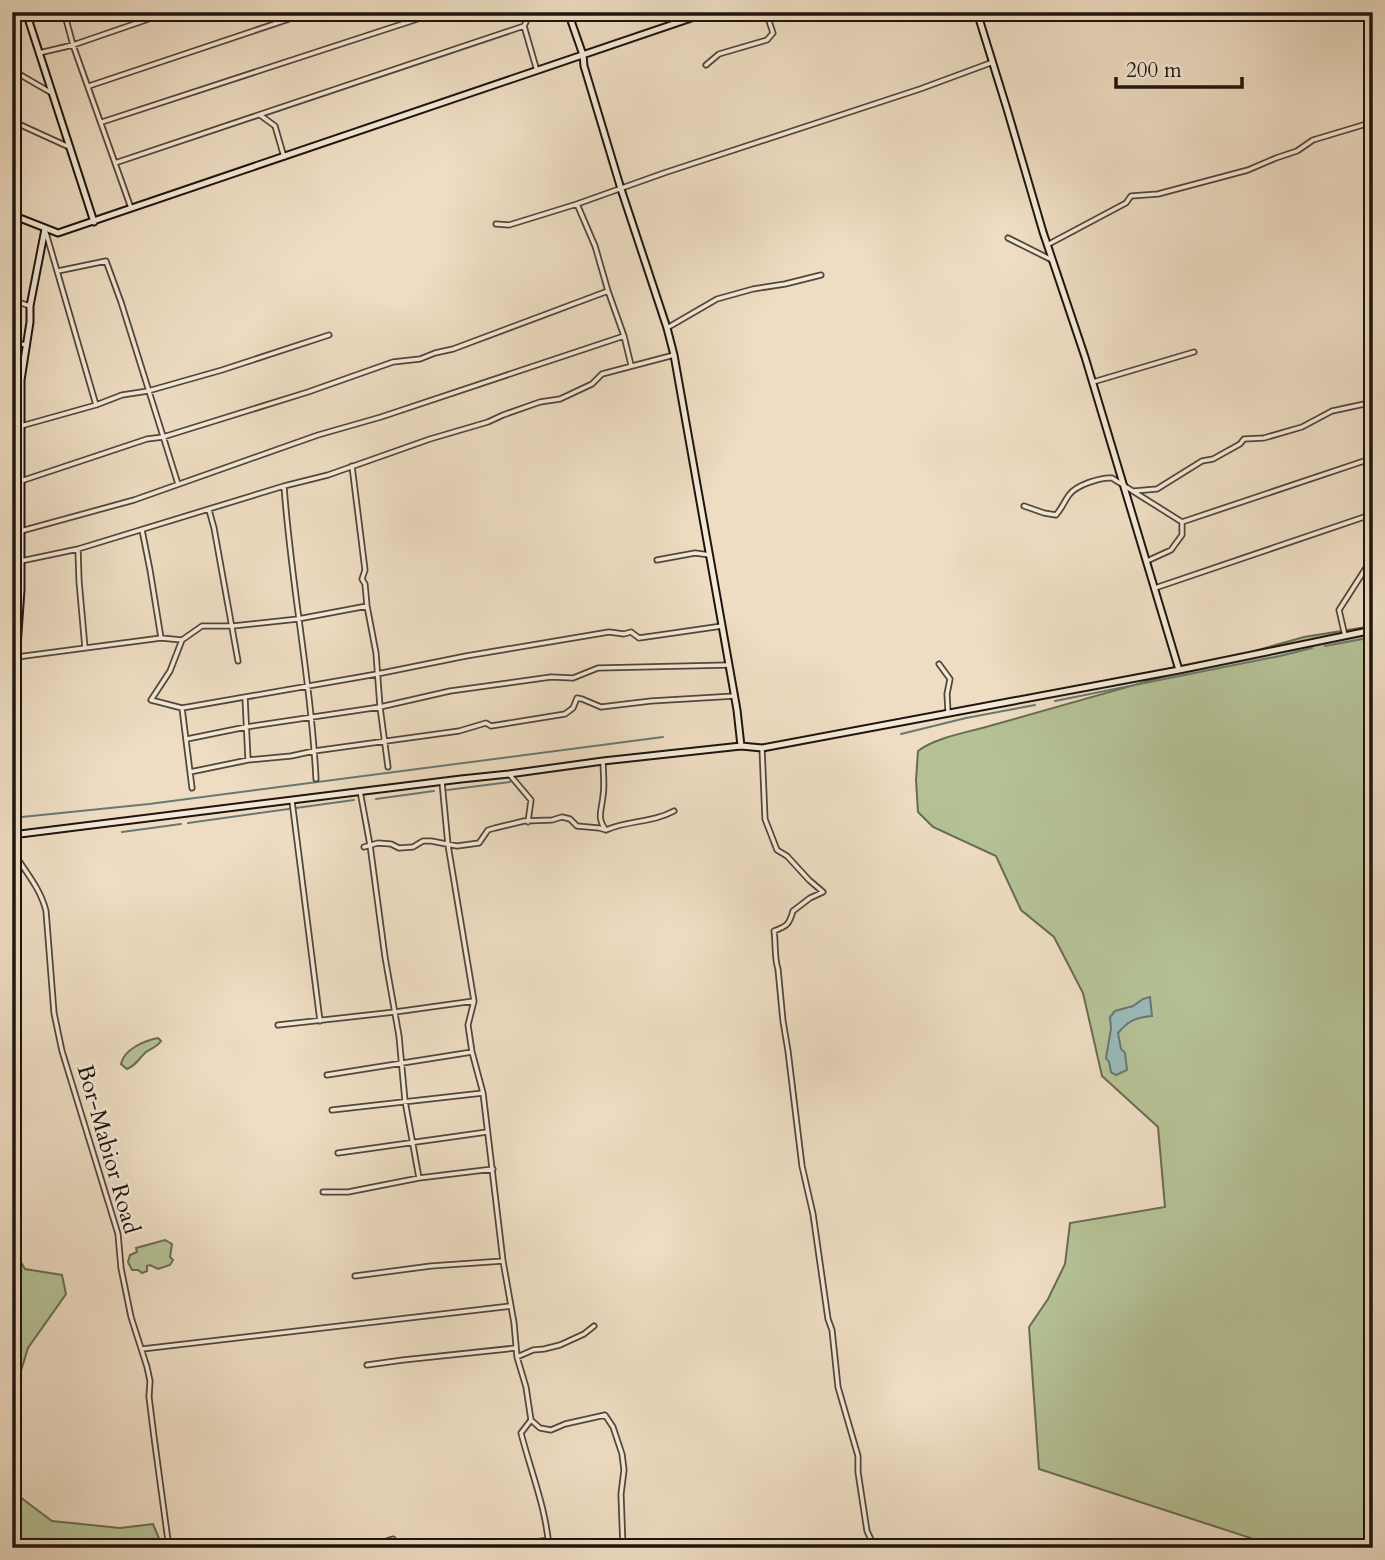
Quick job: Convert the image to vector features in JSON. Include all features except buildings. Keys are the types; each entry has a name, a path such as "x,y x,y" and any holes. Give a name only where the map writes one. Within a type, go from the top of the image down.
{"street":[{"path":"26,12 94,222"},
{"path":"64,12 132,209"},
{"path":"39,53 74,45 169,12"},
{"path":"89,86 310,12"},
{"path":"102,122 439,12"},
{"path":"523,12 526,22 524,26 538,71"},
{"path":"568,12 674,355 735,696 741,746"},
{"path":"12,215 58,233 709,12"},
{"path":"706,65 719,54 767,40 773,33 766,12"},
{"path":"977,12 1179,670"},
{"path":"115,163 524,26"},
{"path":"496,223 509,225 577,204 993,62"},
{"path":"12,70 52,93"},
{"path":"259,115 275,127 284,157"},
{"path":"12,121 71,148"},
{"path":"1047,245 1126,203 1131,196 1158,194 1248,170 1297,152 1313,140 1373,122"},
{"path":"12,139 19,123"},
{"path":"577,204 595,246 631,366"},
{"path":"44,229 96,405"},
{"path":"12,719 14,668 17,657 16,633 21,599 21,380 30,306 44,229"},
{"path":"1008,238 1052,260"},
{"path":"58,271 106,261 178,484"},
{"path":"667,328 717,299 821,275"},
{"path":"21,481 147,439 163,437 308,392 393,362 419,359 453,349 608,291"},
{"path":"12,300 30,306"},
{"path":"21,426 122,395 148,391 222,370 329,335"},
{"path":"12,523 22,529 134,500 318,435 624,336"},
{"path":"12,340 27,346"},
{"path":"1093,383 1194,352"},
{"path":"12,558 21,561 78,549 209,510 488,422 540,402 560,399 592,384 601,374 674,355"},
{"path":"12,376 21,380"},
{"path":"1134,491 1157,488 1202,461 1213,459 1240,444 1244,439 1264,438 1302,426 1332,411 1370,403 1373,399"},
{"path":"1182,522 1373,458"},
{"path":"352,466 365,570 362,579 376,653 388,767"},
{"path":"1024,506 1056,515 1071,492 1087,483 1108,477 1124,484 1182,522"},
{"path":"284,486 298,619 309,686 316,779"},
{"path":"209,510 238,661"},
{"path":"1155,588 1373,514"},
{"path":"1147,561 1171,550 1182,536 1182,522"},
{"path":"142,530 161,638"},
{"path":"78,549 85,649"},
{"path":"657,560 695,553 710,555"},
{"path":"1345,636 1339,610 1373,557"},
{"path":"12,595 21,599"},
{"path":"367,606 298,619 233,626 202,626 182,640 170,671 151,700 182,708 609,632 631,632 639,638 722,626"},
{"path":"12,835 603,761 741,746 762,748 1179,670 1373,630"},
{"path":"17,657 161,638 182,640"},
{"path":"939,664 950,679 947,694 948,714"},
{"path":"187,739 246,727 380,707 450,691 551,677 573,678 598,668 729,665"},
{"path":"190,772 248,760 458,731 486,723 491,726 565,714 573,708 577,698 601,707 735,696"},
{"path":"245,697 248,760"},
{"path":"182,708 192,788"},
{"path":"762,748 765,819 777,850 787,856 808,880 823,892 793,911 787,925 774,932 775,961 802,1166 813,1214 828,1320 835,1347 838,1387 858,1456 867,1531 875,1548"},
{"path":"603,761 603,799 599,810 601,825 606,831"},
{"path":"509,774 531,800 528,822"},
{"path":"442,781 448,845 474,1001 468,1025 482,1093 517,1357 526,1387 531,1420 540,1428 551,1430 605,1415 613,1427 622,1454 623,1548"},
{"path":"360,791 396,1012 405,1101 419,1178"},
{"path":"292,800 320,1021"},
{"path":"363,846 377,843 391,844 399,848 413,847 423,841 470,845 479,843 488,830 562,817 570,819 577,826 606,831 620,824 662,818 674,811"},
{"name":"Bor-Mabior Road","path":"12,850 44,902 54,1013 59,1038 118,1234 121,1268 131,1317 150,1381 152,1424 169,1548"},
{"path":"278,1025 474,1001"},
{"path":"327,1075 472,1052"},
{"path":"332,1110 482,1093"},
{"path":"338,1153 487,1132"},
{"path":"323,1192 348,1192 419,1178 493,1169"},
{"path":"355,1276 431,1266 503,1261"},
{"path":"142,1349 511,1306"},
{"path":"517,1357 533,1350 560,1345 584,1334 594,1326"},
{"path":"367,1365 516,1348"},
{"path":"531,1420 521,1433 543,1507 549,1548"},
{"path":"371,1548 393,1539 395,1548"},
{"path":"500,1548 548,1540"}],"green space":[{"path":"1373,626 1373,1548 1281,1548 1039,1469 1029,1327 1048,1299 1065,1264 1070,1223 1165,1207 1158,1127 1102,1076 1083,993 1054,937 1021,910 996,856 933,827 918,812 918,751 954,735 1304,637"},
{"path":"158,1038 161,1041 133,1065 127,1069 121,1064 130,1050"},
{"path":"165,1240 172,1244 170,1257 173,1260 170,1265 158,1269 150,1265 147,1266 147,1271 142,1273 132,1270 128,1262 130,1255 137,1252 136,1248"},
{"path":"12,1247 25,1269 62,1275 66,1294 28,1348 12,1400"},
{"path":"12,1474 20,1497 52,1521 120,1528 153,1524 163,1548 12,1548"}],"water":[{"path":"1150,997 1152,1016 1133,1020 1118,1033 1127,1070 1116,1075 1111,1072 1106,1058 1111,1029 1110,1017 1115,1011"}],"waterway":[{"path":"1325,646 1373,637"},
{"path":"1055,701 1312,648"},
{"path":"901,734 1035,705"},
{"path":"12,818 149,804 663,737"},
{"path":"447,790 510,782"},
{"path":"376,799 434,791"},
{"path":"188,823 354,800"},
{"path":"122,832 181,824"}]}
